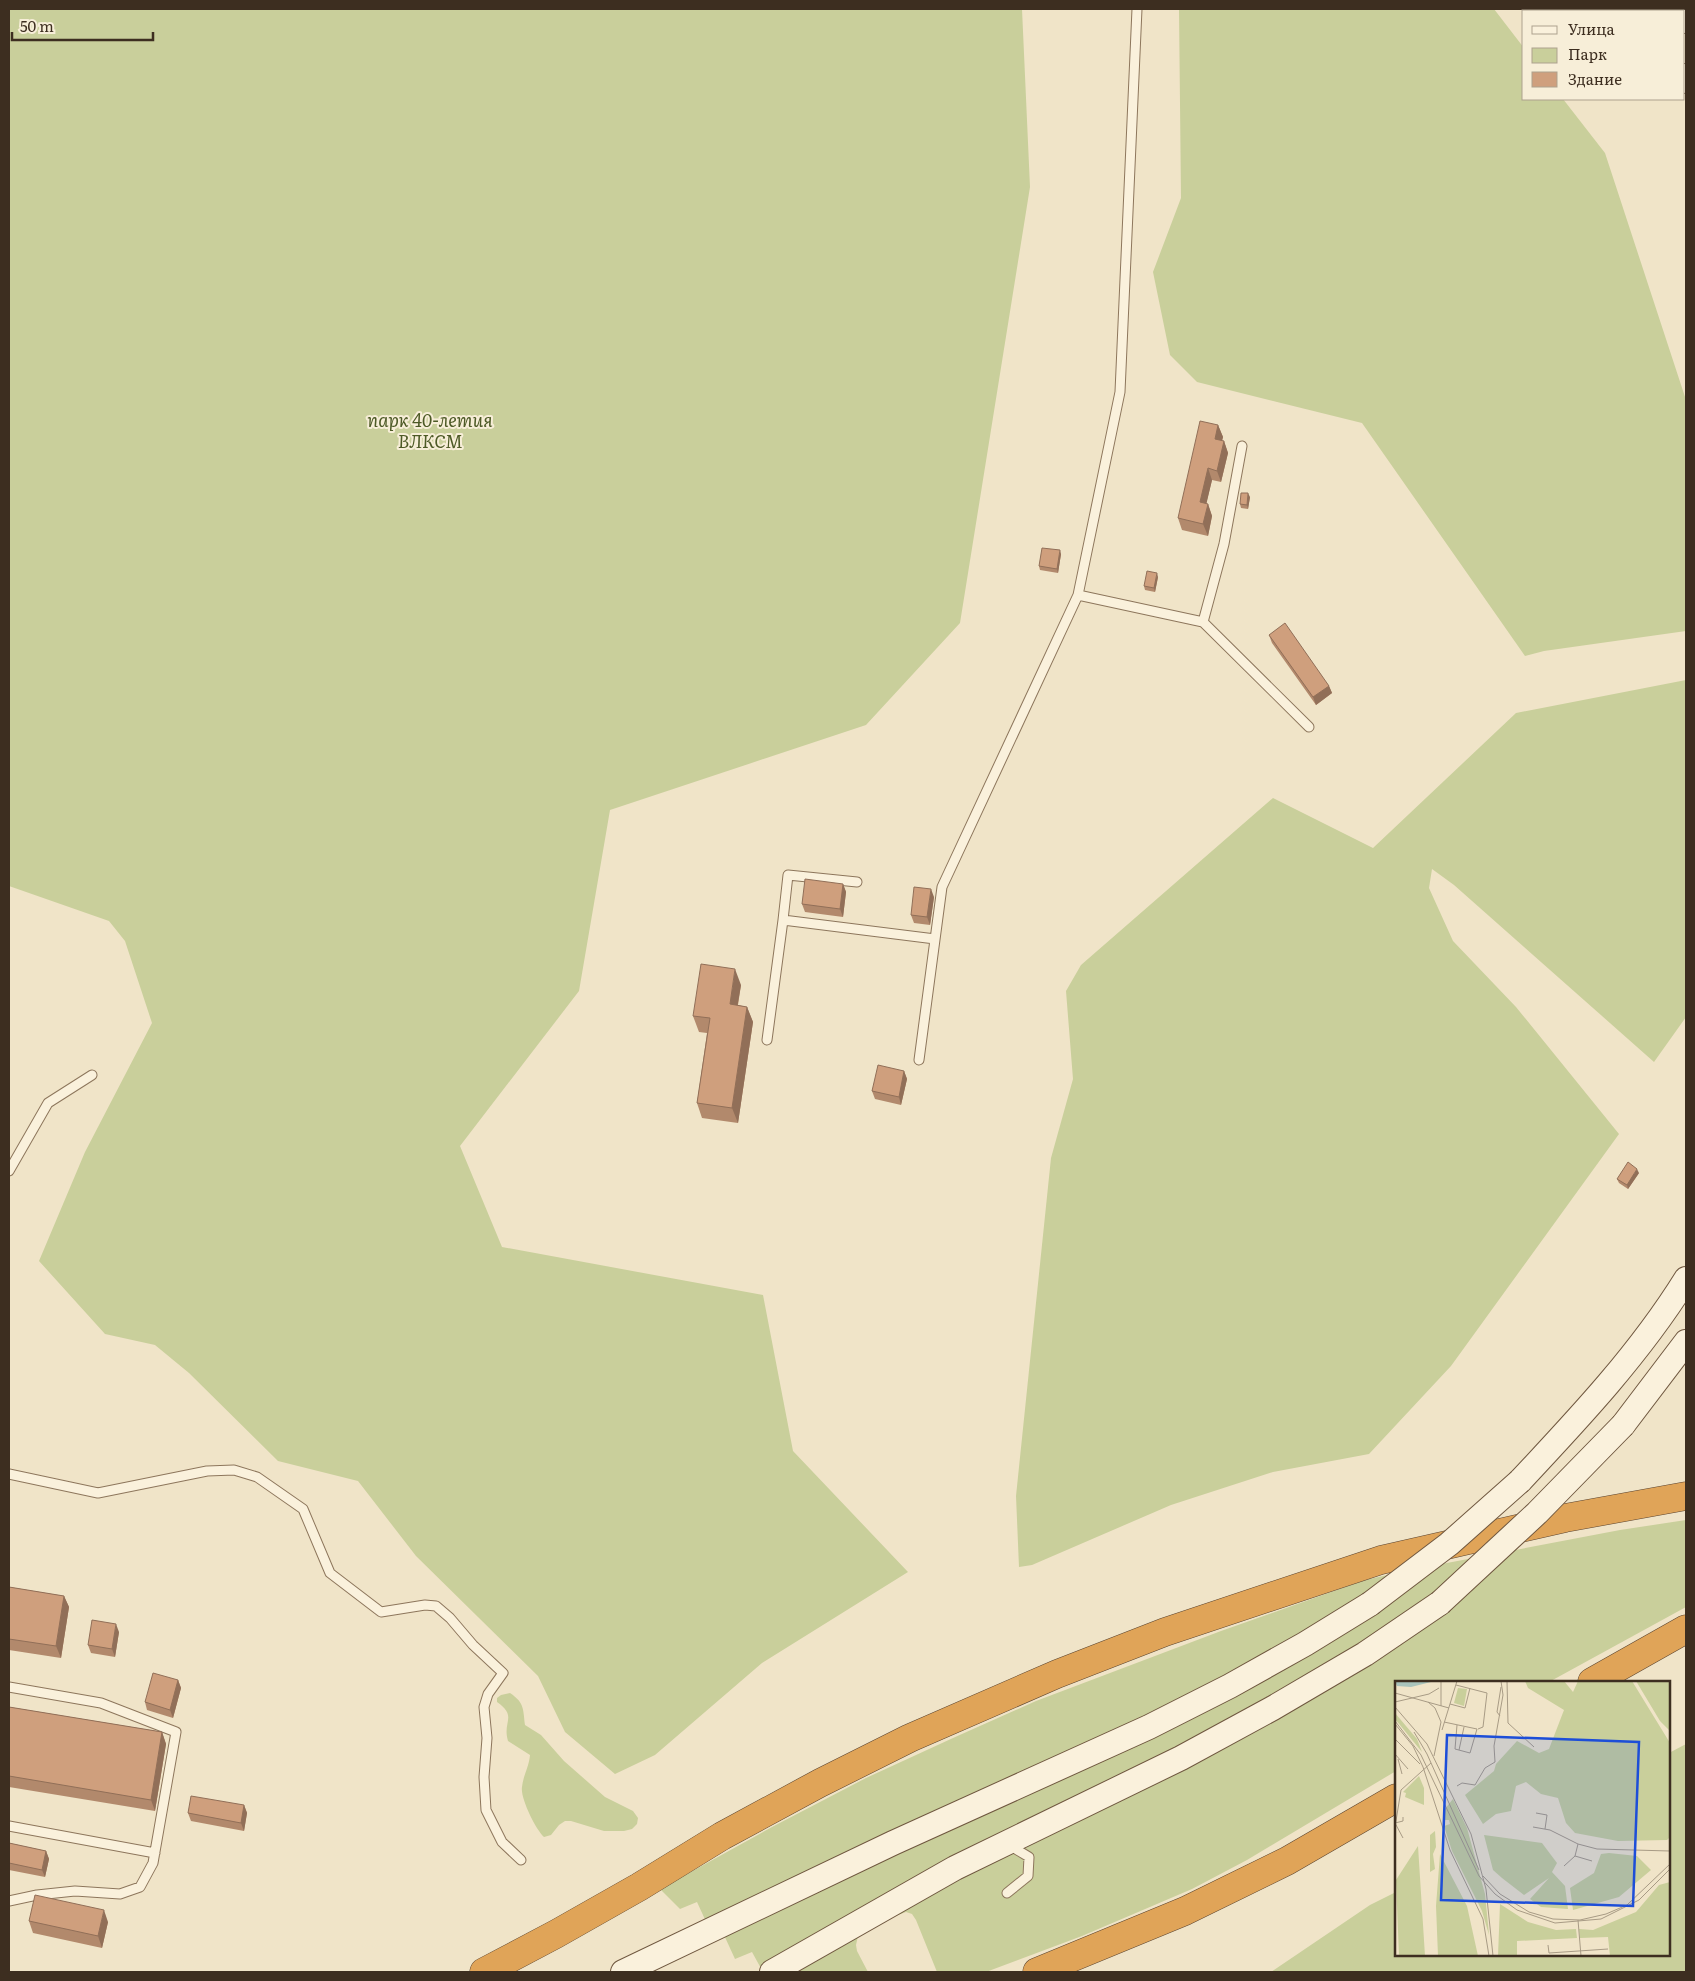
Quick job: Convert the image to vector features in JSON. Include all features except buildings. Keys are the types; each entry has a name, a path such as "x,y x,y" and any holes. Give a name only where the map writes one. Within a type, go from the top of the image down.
{"highway":[{"path":"484,1972 639,1888 745,1823 910,1738 1057,1674 1165,1632 1381,1560 1565,1518 1686,1496"},
{"path":"1594,1681 1686,1630"},
{"path":"1042,1970 1185,1910 1287,1861 1395,1799"}],"main road":[{"path":"623,1972 893,1843 1150,1727 1230,1686 1305,1644 1370,1604 1449,1544 1520,1481 1617,1375 1675,1298 1686,1279"},
{"path":"775,1971 955,1868 1181,1758 1273,1708 1365,1654 1440,1603 1537,1513 1623,1424 1686,1342"}],"lane":[{"path":"919,1060 942,888 1078,595 1120,392 1137,9"},
{"path":"1203,622 1224,544 1242,446"},
{"path":"1078,595 1203,622 1309,727"},
{"path":"766,1040 788,875 858,882"},
{"path":"783,920 935,939"},
{"path":"9,1170 48,1104 92,1075"},
{"path":"9,1474 98,1494 207,1471 234,1470 257,1477 303,1510 330,1573 381,1612 426,1605 436,1606 450,1618 473,1646 504,1673 488,1694 484,1707 488,1738 484,1777 486,1810 502,1842 521,1860"},
{"path":"9,1687 101,1703 176,1732 153,1863 140,1887 120,1894 75,1891 37,1895 9,1901"},
{"path":"9,1826 155,1853"},
{"path":"1007,1844 1029,1858 1028,1876 1007,1893"}],"green space":[{"name":"парк 40-летия ВЛКСМ","path":"9,9 1022,9 1030,187 960,623 866,725 610,810 579,991 460,1146 502,1247 763,1295 793,1451 908,1572 762,1663 655,1755 615,1774 565,1732 538,1676 416,1556 358,1481 278,1461 189,1373 155,1345 105,1334 39,1261 85,1152 152,1023 125,941 109,921 9,886"},
{"path":"1179,9 1494,9 1522,45 1522,100 1564,100 1605,153 1686,400 1686,631 1544,651 1525,656 1362,423 1197,382 1170,355 1153,272 1181,198"},
{"path":"1686,680 1686,1017 1654,1062 1454,885 1432,869 1429,888 1453,941 1516,1007 1619,1134 1451,1366 1369,1454 1273,1472 1171,1505 1032,1565 1019,1567 1016,1496 1051,1158 1073,1079 1066,991 1081,965 1273,798 1373,848 1516,713"},
{"path":"1686,1520 1686,1607 1551,1681 1395,1681 1395,1772 1247,1860 1192,1889 1082,1936 986,1972 937,1972 916,1920 912,1914 906,1912 869,1926 858,1936 857,1951 868,1972 763,1972 752,1952 735,1959 724,1935 714,1939 697,1902 680,1909 660,1889 866,1778 1036,1701 1221,1631 1365,1580 1620,1530"},
{"path":"510,1693 521,1704 525,1725 541,1735 564,1761 605,1797 633,1811 638,1818 637,1824 632,1829 604,1831 565,1821 551,1835 544,1837 529,1814 523,1798 523,1783 530,1755 508,1741 507,1712 497,1702 497,1698 501,1695"},
{"path":"1686,1744 1686,1972 1271,1972 1370,1905 1395,1892 1395,1956 1670,1956 1670,1752"}]}
